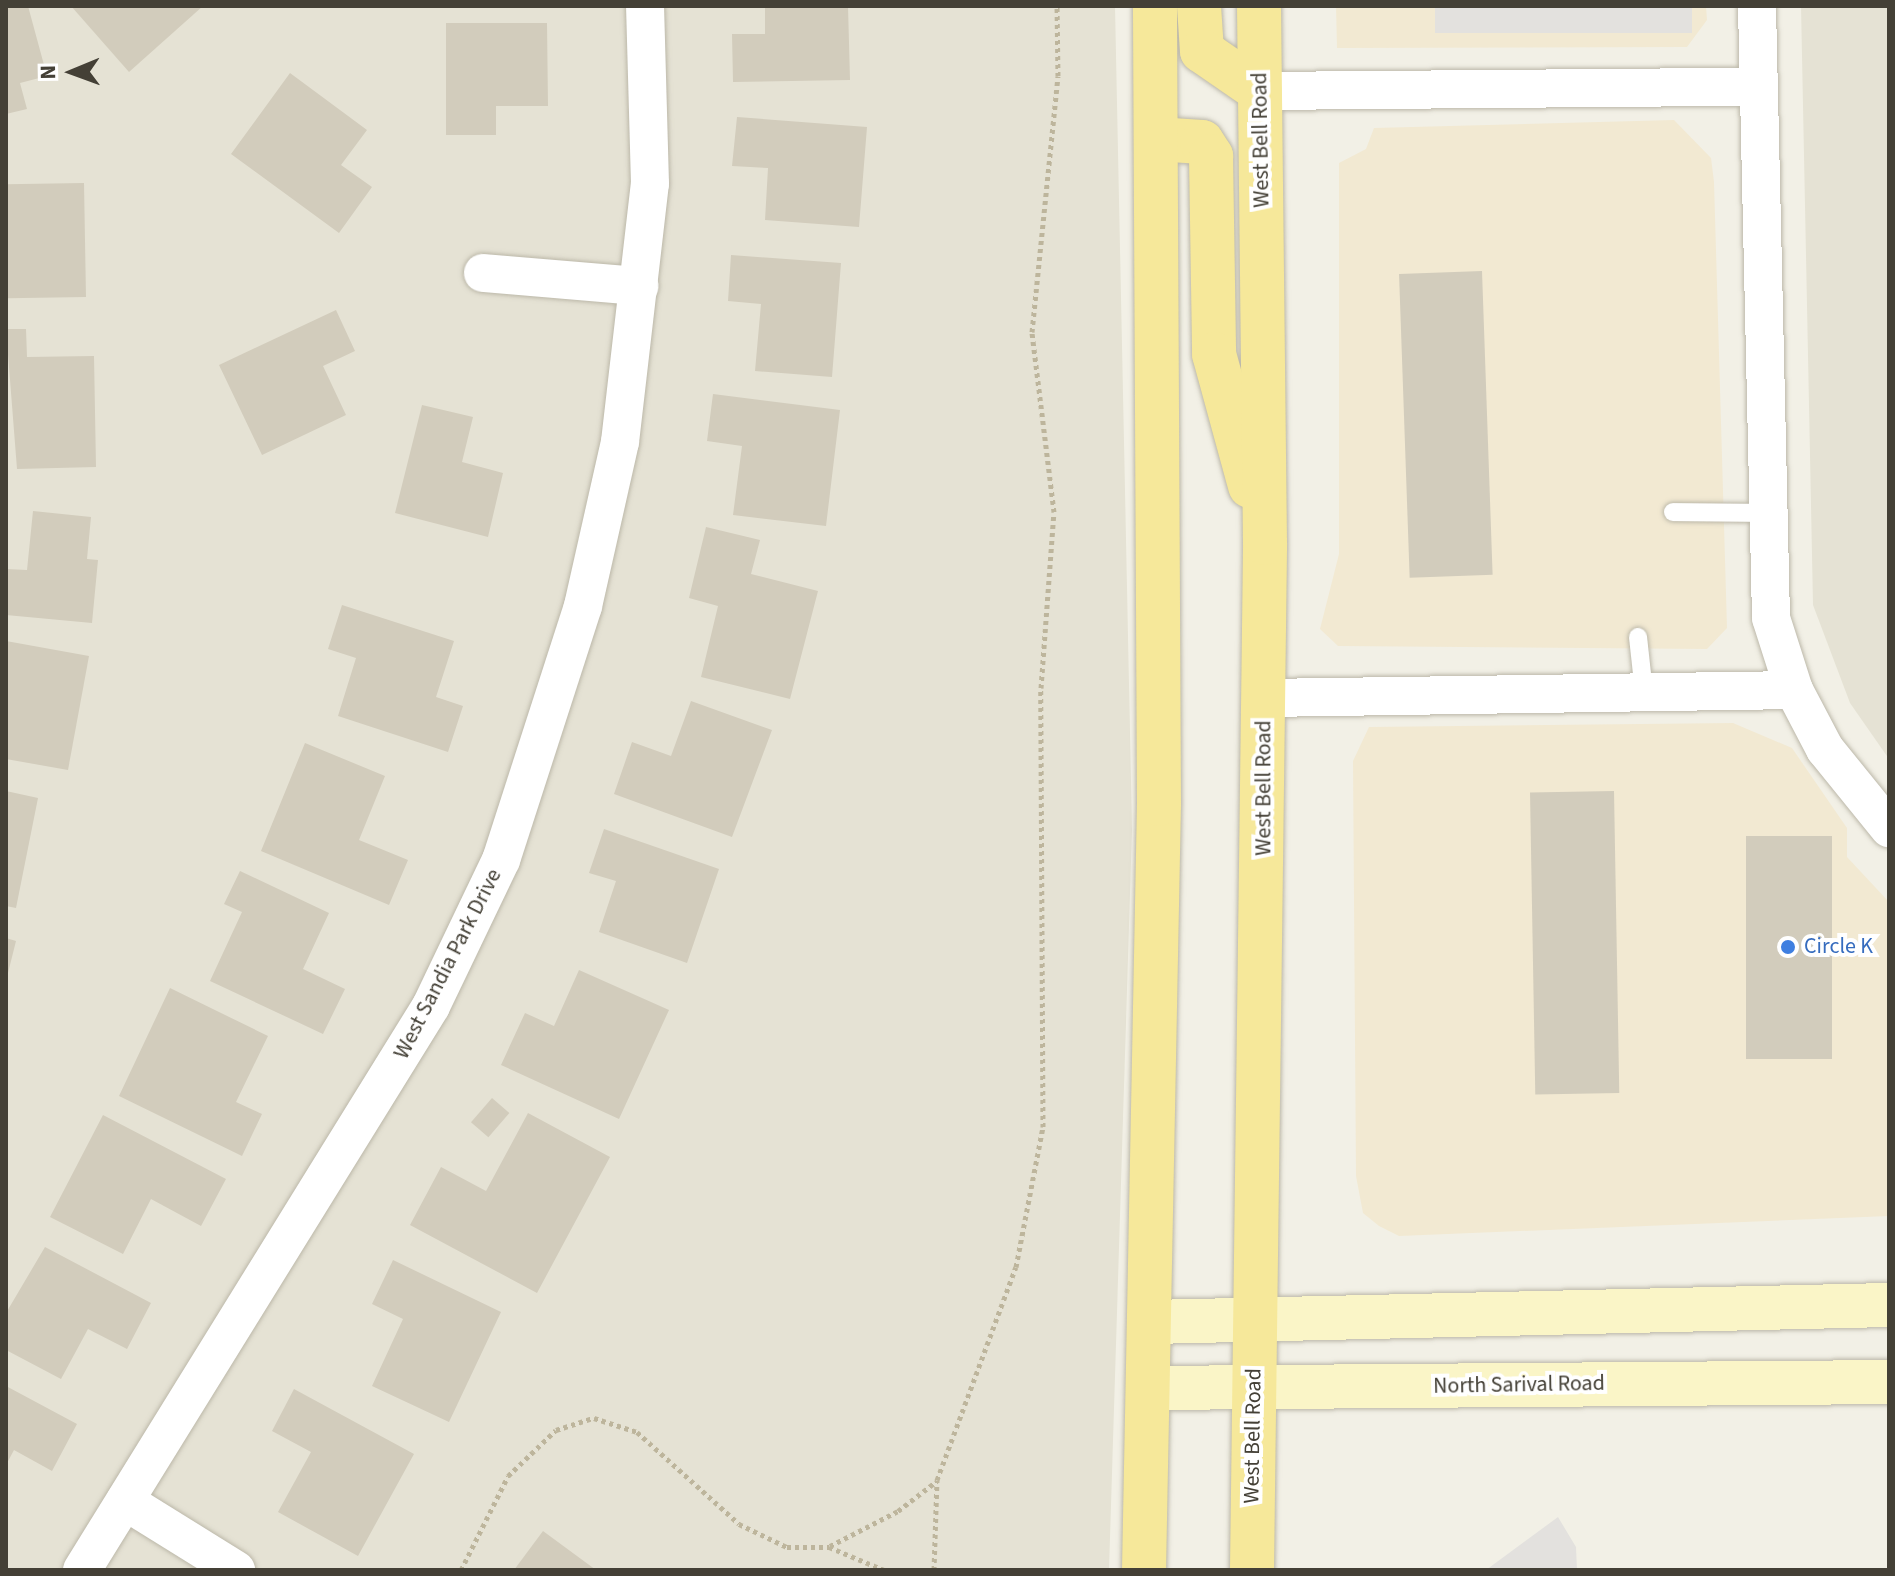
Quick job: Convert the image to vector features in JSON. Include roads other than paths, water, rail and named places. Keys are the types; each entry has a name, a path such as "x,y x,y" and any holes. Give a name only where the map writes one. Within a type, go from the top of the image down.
{"main road":[{"path":"1144,1570 1159,804 1155,6"},
{"path":"1199,6 1202,51 1260,91"},
{"name":"West Bell Road","path":"1252,1570 1265,543 1259,6"},
{"path":"1156,139 1202,142 1211,156 1214,354 1265,543"},
{"path":"1151,1322 1889,1305"},
{"name":"North Sarival Road","path":"1148,1388 1889,1382"}],"street":[{"name":"West Sandia Park Drive","path":"82,1570 431,1006 501,860 583,606 620,442 650,184 645,6"},
{"path":"1757,6 1764,513 1771,618 1794,690 1825,749 1889,828"},
{"path":"1260,91 1758,87"},
{"path":"483,273 639,286"},
{"path":"1264,698 1794,690"},
{"path":"125,1501 236,1570"}],"lane":[{"path":"1673,512 1764,513"},
{"path":"1638,637 1644,692"}],"place":[{"name":"Circle K","path":"1788,947"}]}
